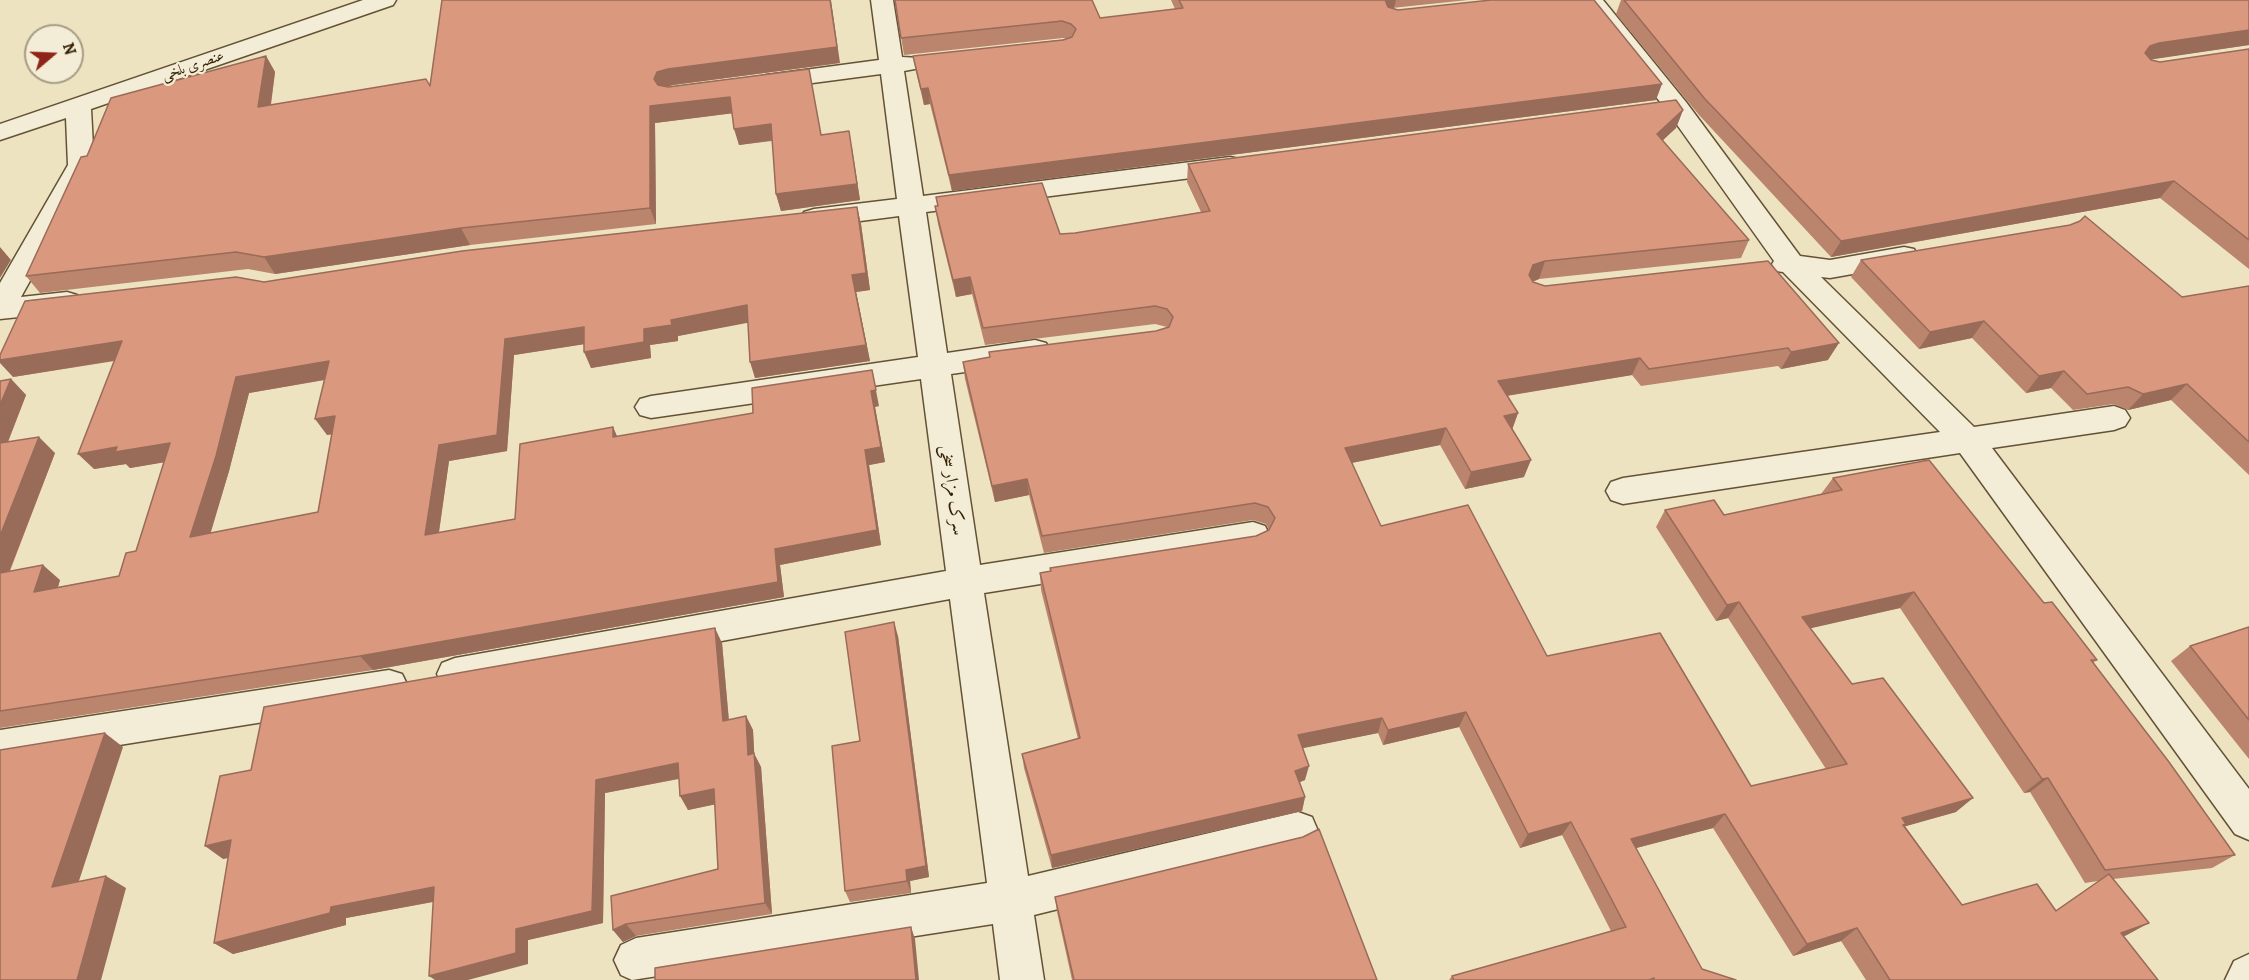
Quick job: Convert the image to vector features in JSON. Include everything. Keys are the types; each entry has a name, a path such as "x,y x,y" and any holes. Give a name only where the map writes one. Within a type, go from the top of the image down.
{"street":[{"name":"عنصری بلخی","path":"0,132 385,0"},
{"name":"سرک مزار سخی","path":"882,0 1022,980"},
{"path":"1594,3 1677,107 1791,264 1969,441 2249,821"},
{"path":"742,85 938,60"},
{"path":"0,309 81,165 78,105"},
{"path":"1642,111 1677,107"},
{"path":"784,221 912,207 1253,162"},
{"path":"1757,267 1791,264 1830,269 1932,251"},
{"path":"0,309 94,299"},
{"path":"651,407 934,364 1062,348"},
{"path":"1623,491 2114,418"},
{"path":"0,747 373,688 965,582 1253,536"},
{"path":"636,960 1011,900 1298,831"}],"building":[{"path":"442,0 830,0 837,47 668,69 657,72 654,79 658,85 668,87 809,69 821,135 849,131 857,184 776,194 771,124 734,129 730,97 650,106 650,208 461,228 264,257 236,252 26,276 81,157 87,156 111,98 266,56 258,107 426,79 430,86"},
{"path":"895,0 1092,0 1100,18 1183,8 1179,0 1385,0 1388,7 1398,10 1491,0 1594,0 1662,84 949,175 928,88 921,89 913,56 1063,40 1072,37 1076,29 1071,24 1062,21 901,38"},
{"path":"1624,0 2249,0 2249,30 2159,43 2150,46 2145,53 2151,60 2160,62 2249,49 2249,240 2174,181 1841,241 1705,99"},
{"path":"1676,100 1683,110 1657,134 1749,240 1545,261 1533,265 1529,275 1533,282 1545,286 1768,261 1839,343 1791,352 1788,348 1649,369 1640,358 1498,381 1518,413 1504,416 1531,460 1471,472 1446,428 1345,448 1381,526 1468,505 1547,656 1660,633 1751,786 1847,764 1739,602 1727,605 1665,510 1714,500 1724,515 1842,490 1833,478 1929,460 2044,603 2052,602 2097,660 2091,660 2169,762 2235,855 2105,870 2048,778 2042,779 1914,592 1802,617 1852,684 1883,678 1973,798 1902,818 1906,824 1903,825 1962,905 2037,884 2056,911 2109,874 2149,923 2121,933 2158,980 1890,980 1857,928 1807,944 1725,814 1631,839 1702,969 1736,980 1654,980 1654,978 1649,980 1454,980 1452,976 1626,927 1571,822 1528,834 1466,712 1388,730 1382,718 1298,735 1309,766 1295,771 1305,797 1051,855 1022,754 1080,738 1040,573 1051,571 1050,568 1256,536 1269,530 1275,518 1268,507 1255,503 1042,536 1027,479 992,486 963,362 990,357 989,352 1156,331 1169,327 1173,317 1167,309 1155,306 983,328 970,277 953,280 935,206 938,206 936,197 1042,183 1060,234 1075,233 1210,211 1188,164"},
{"path":"857,207 866,273 852,275 866,345 750,362 747,305 671,320 672,325 644,329 644,342 584,352 584,327 505,339 497,435 439,445 425,535 515,519 520,444 613,427 613,437 753,413 752,388 872,370 876,390 871,391 881,447 865,450 877,530 775,549 778,582 360,656 0,711 0,573 43,565 34,592 119,576 126,553 136,551 170,443 115,452 117,447 78,454 122,341 0,360 0,355 25,301 236,277 264,282 462,251","holes":["329,361 315,419 335,416 318,512 190,537 216,456 236,377"]},
{"path":"2085,216 2182,297 2249,286 2249,442 2187,384 2143,394 2128,387 2087,394 2064,371 2039,376 1984,321 1930,332 1861,260 2070,225"},
{"path":"11,379 0,405 0,381"},
{"path":"39,437 0,536 0,443"},
{"path":"894,622 926,866 906,870 907,881 845,891 832,746 860,741 845,632"},
{"path":"2249,627 2249,720 2190,646"},
{"path":"715,628 723,721 746,716 748,755 754,753 765,903 626,924 613,930 611,896 718,869 714,789 680,796 678,763 596,780 592,911 516,929 516,953 429,976 434,887 331,907 330,913 214,943 231,840 205,846 220,776 251,770 264,707"},
{"path":"105,733 52,887 106,876 77,980 0,980 0,750"},
{"path":"1319,829 1377,980 1074,980 1055,897 1303,837"},
{"path":"911,927 916,980 655,980 655,968"}]}
